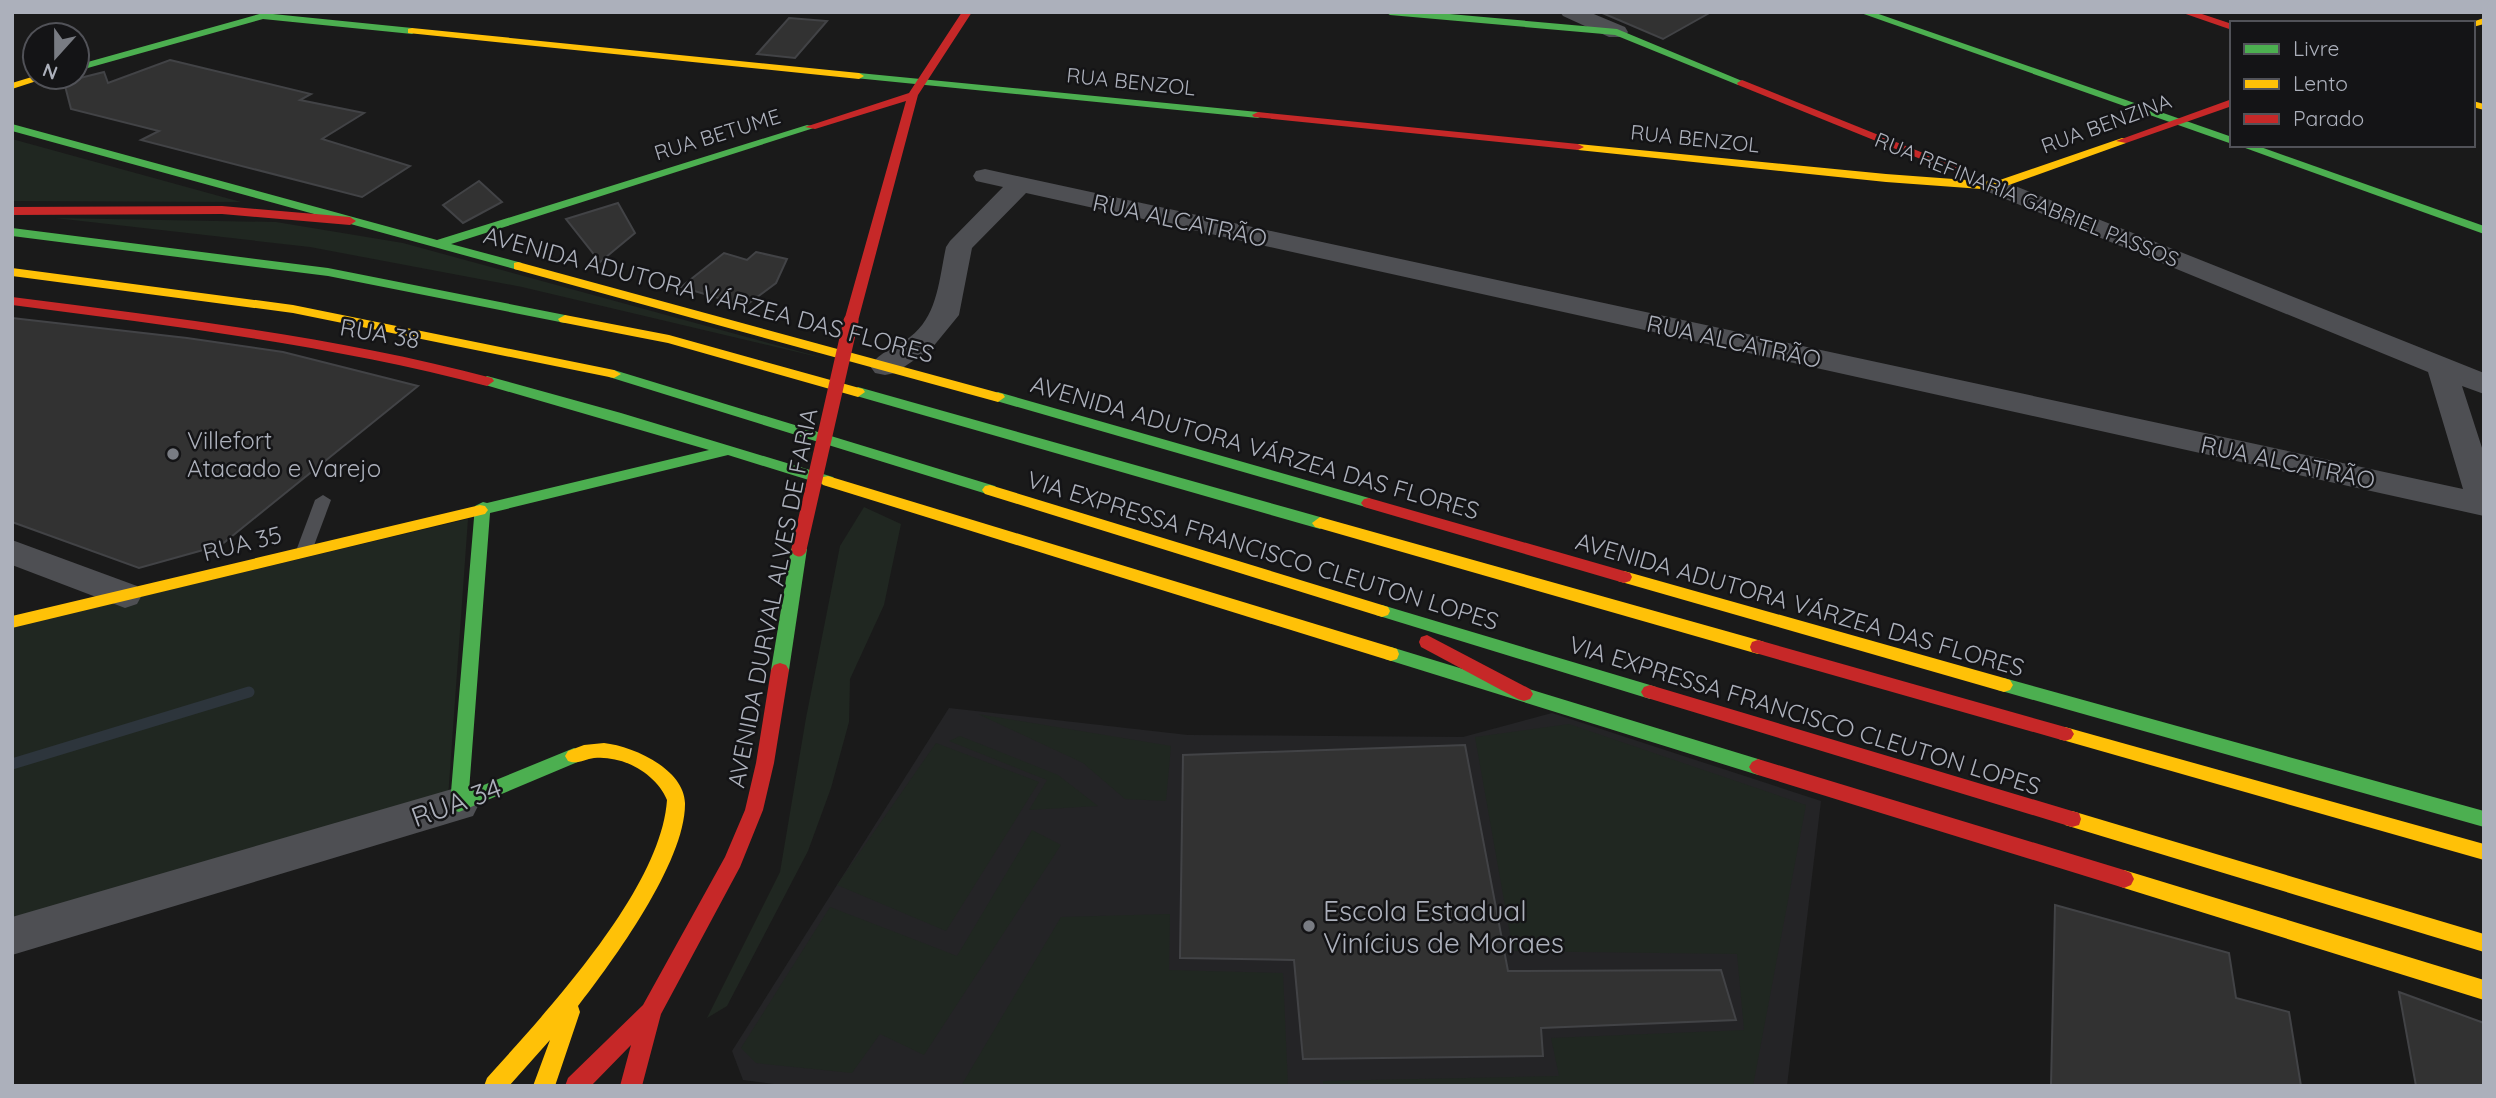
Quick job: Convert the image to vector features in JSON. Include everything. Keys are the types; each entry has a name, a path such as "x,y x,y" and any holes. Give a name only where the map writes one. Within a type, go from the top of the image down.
{"main road":[{"path":"917,88 967,12"},
{"path":"1390,12 1617,32"},
{"path":"1863,12 2230,140"},
{"path":"2185,12 2230,26"},
{"path":"91,64 270,14"},
{"name":"RUA BENZOL","path":"270,14 917,88 1995,186"},
{"name":"RUA REFINARIA GABRIEL PASSOS","path":"1617,32 1995,186"},
{"name":"RUA BETUME","path":"440,243 917,88"},
{"name":"AVENIDA DURVAL ALVES DE FARIA","path":"631,1086 651,1011 733,861 754,810 765,763 799,549 851,321 917,88"},
{"name":"RUA BENZINA","path":"1995,186 2230,103"},
{"name":"AVENIDA ADUTORA VÁRZEA DAS FLORES","path":"12,127 884,366 2151,728 2484,819"},
{"path":"2249,147 2484,230"},
{"path":"12,211 222,210 350,221"},
{"name":"VIA EXPRESSA FRANCISCO CLEUTON LOPES","path":"12,232 328,272 669,339 2484,852"},
{"name":"VIA EXPRESSA FRANCISCO CLEUTON LOPES","path":"12,272 293,309 633,378 1358,604 2484,943"},
{"name":"RUA 38","path":"12,301 205,327 415,361 616,415 731,450"},
{"path":"616,415 625,432"},
{"path":"731,450 2484,990"},
{"name":"RUA 35","path":"12,622 483,507 731,450"},
{"name":"RUA 35","path":"483,507 589,466"},
{"path":"459,804 483,507"},
{"path":"1358,604 1524,694"},
{"name":"RUA 34","path":"459,804 584,752 612,750 637,758 662,776 676,799 673,830 649,882 579,988 495,1086"},
{"name":"RUA 34","path":"544,1086 579,988"},
{"name":"AVENIDA DURVAL ALVES DE FARIA","path":"576,1086 651,1011"}],"street":[{"name":"RUA REFINARIA GABRIEL PASSOS","path":"1570,12 1617,32"},
{"name":"RUA ALCATRÃO","path":"985,176 2484,505"},
{"path":"884,366 922,342 945,315 959,247 1020,185"},
{"name":"RUA REFINARIA GABRIEL PASSOS","path":"1995,186 2484,384"},
{"path":"2441,367 2484,505"},
{"path":"12,552 125,595"},
{"name":"RUA 34","path":"12,936 459,804"}],"lane":[{"path":"304,551 323,500"}],"shaded area":[{"path":"12,139 241,202 12,201"},
{"path":"55,218 276,222 403,243 827,359 522,287 310,247"},
{"path":"864,507 901,524 884,605 850,679 849,722 831,788 808,851 727,1006 707,1018 780,872 806,718 840,546"},
{"path":"468,519 448,798 12,922 12,627"},
{"name":"Escola Estadual Vinícius de Moraes","path":"949,708 1188,735 1463,737 1552,713 1821,801 1787,1086 789,1086 743,1080 732,1051"},
{"path":"978,714 1171,746 1166,801 1125,799 1083,763"},
{"path":"1569,724 1806,805 1753,1086 1323,1086 1323,1081 1559,1076 1551,1038 1744,1030 1737,954 1513,951 1475,737"},
{"path":"960,736 1058,775 1098,806 1029,810 1047,780 949,741"},
{"path":"936,743 1039,782 946,931 837,885"},
{"path":"1032,830 1061,845 924,1055 880,1034 852,1073 756,1063 741,1048 830,907 957,956"},
{"path":"1170,914 1169,970 1283,973 1288,1086 961,1086 1061,917"}],"building":[{"path":"1600,12 1711,12 1663,39"},
{"path":"789,18 827,21 795,58 757,54"},
{"path":"170,60 311,94 300,100 364,113 322,139 410,166 362,197 141,140 159,131 71,109 66,91 91,91 91,75 104,72 108,83"},
{"path":"479,181 502,202 463,223 443,205"},
{"path":"618,203 635,233 600,262 566,219"},
{"path":"756,252 787,259 776,283 745,306 681,287 724,253 747,260"},
{"name":"Villefort Atacado e Varejo","path":"12,318 283,352 418,386 221,545 139,568 12,522"},
{"path":"1465,745 1508,971 1721,970 1736,1020 1541,1028 1543,1056 1303,1059 1294,960 1180,958 1183,755"},
{"path":"2055,905 2229,953 2236,998 2289,1012 2301,1086 2051,1086"},
{"path":"2399,992 2484,1023 2484,1086 2416,1086"}],"waterway":[{"path":"12,764 249,692"}],"traffic: fast":[{"path":"1390,12 1617,32 1742,83"},
{"path":"1863,12 2230,140"},
{"path":"91,64 263,16 412,31"},
{"path":"859,76 1258,115"},
{"path":"12,127 518,266"},
{"path":"440,243 811,127"},
{"path":"2249,147 2484,230"},
{"path":"12,232 328,272 565,319"},
{"path":"614,374 990,490"},
{"path":"487,381 616,416 828,481"},
{"path":"858,392 1320,523"},
{"path":"998,397 1369,503"},
{"path":"480,510 729,450"},
{"path":"483,507 459,804 574,756"},
{"path":"780,670 799,549"},
{"path":"1382,611 1650,692"},
{"path":"1391,654 1758,767"},
{"path":"2004,685 2484,819"}],"traffic: slow":[{"path":"2475,23 2484,21"},
{"path":"412,31 859,76"},
{"path":"12,86 21,83"},
{"path":"2475,105 2484,107"},
{"path":"1578,147 1886,178 1995,186 2122,141"},
{"path":"518,266 998,397"},
{"path":"12,272 293,309 614,374"},
{"path":"565,319 669,339 858,392"},
{"path":"828,481 1391,654"},
{"path":"990,490 1382,611"},
{"path":"12,622 480,510"},
{"path":"1320,523 1758,647"},
{"path":"1624,577 2004,685"},
{"path":"2065,734 2484,852"},
{"path":"495,1086 559,1013 607,950 656,869 675,819 676,800 672,791 666,782 642,761 604,750 574,756"},
{"path":"2072,819 2484,943"},
{"path":"2124,879 2484,990"},
{"path":"544,1086 570,1012"}],"traffic: jam":[{"path":"851,321 913,95 967,12"},
{"path":"2185,12 2230,26"},
{"path":"1742,83 1964,173"},
{"path":"811,127 913,95"},
{"path":"2122,141 2230,103"},
{"path":"1258,115 1578,147"},
{"path":"12,211 222,210 350,221"},
{"path":"12,301 311,342 487,381"},
{"path":"799,549 851,321"},
{"path":"1369,503 1624,577"},
{"path":"1427,642 1524,694"},
{"path":"1758,647 2065,734"},
{"path":"631,1086 651,1011 733,861 754,810 765,763 780,670"},
{"path":"1650,692 2072,819"},
{"path":"1758,767 2124,879"},
{"path":"576,1086 649,1013"}],"place":[{"name":"Villefort Atacado e Varejo","path":"173,454"},
{"name":"Escola Estadual Vinícius de Moraes","path":"1309,926"}]}
